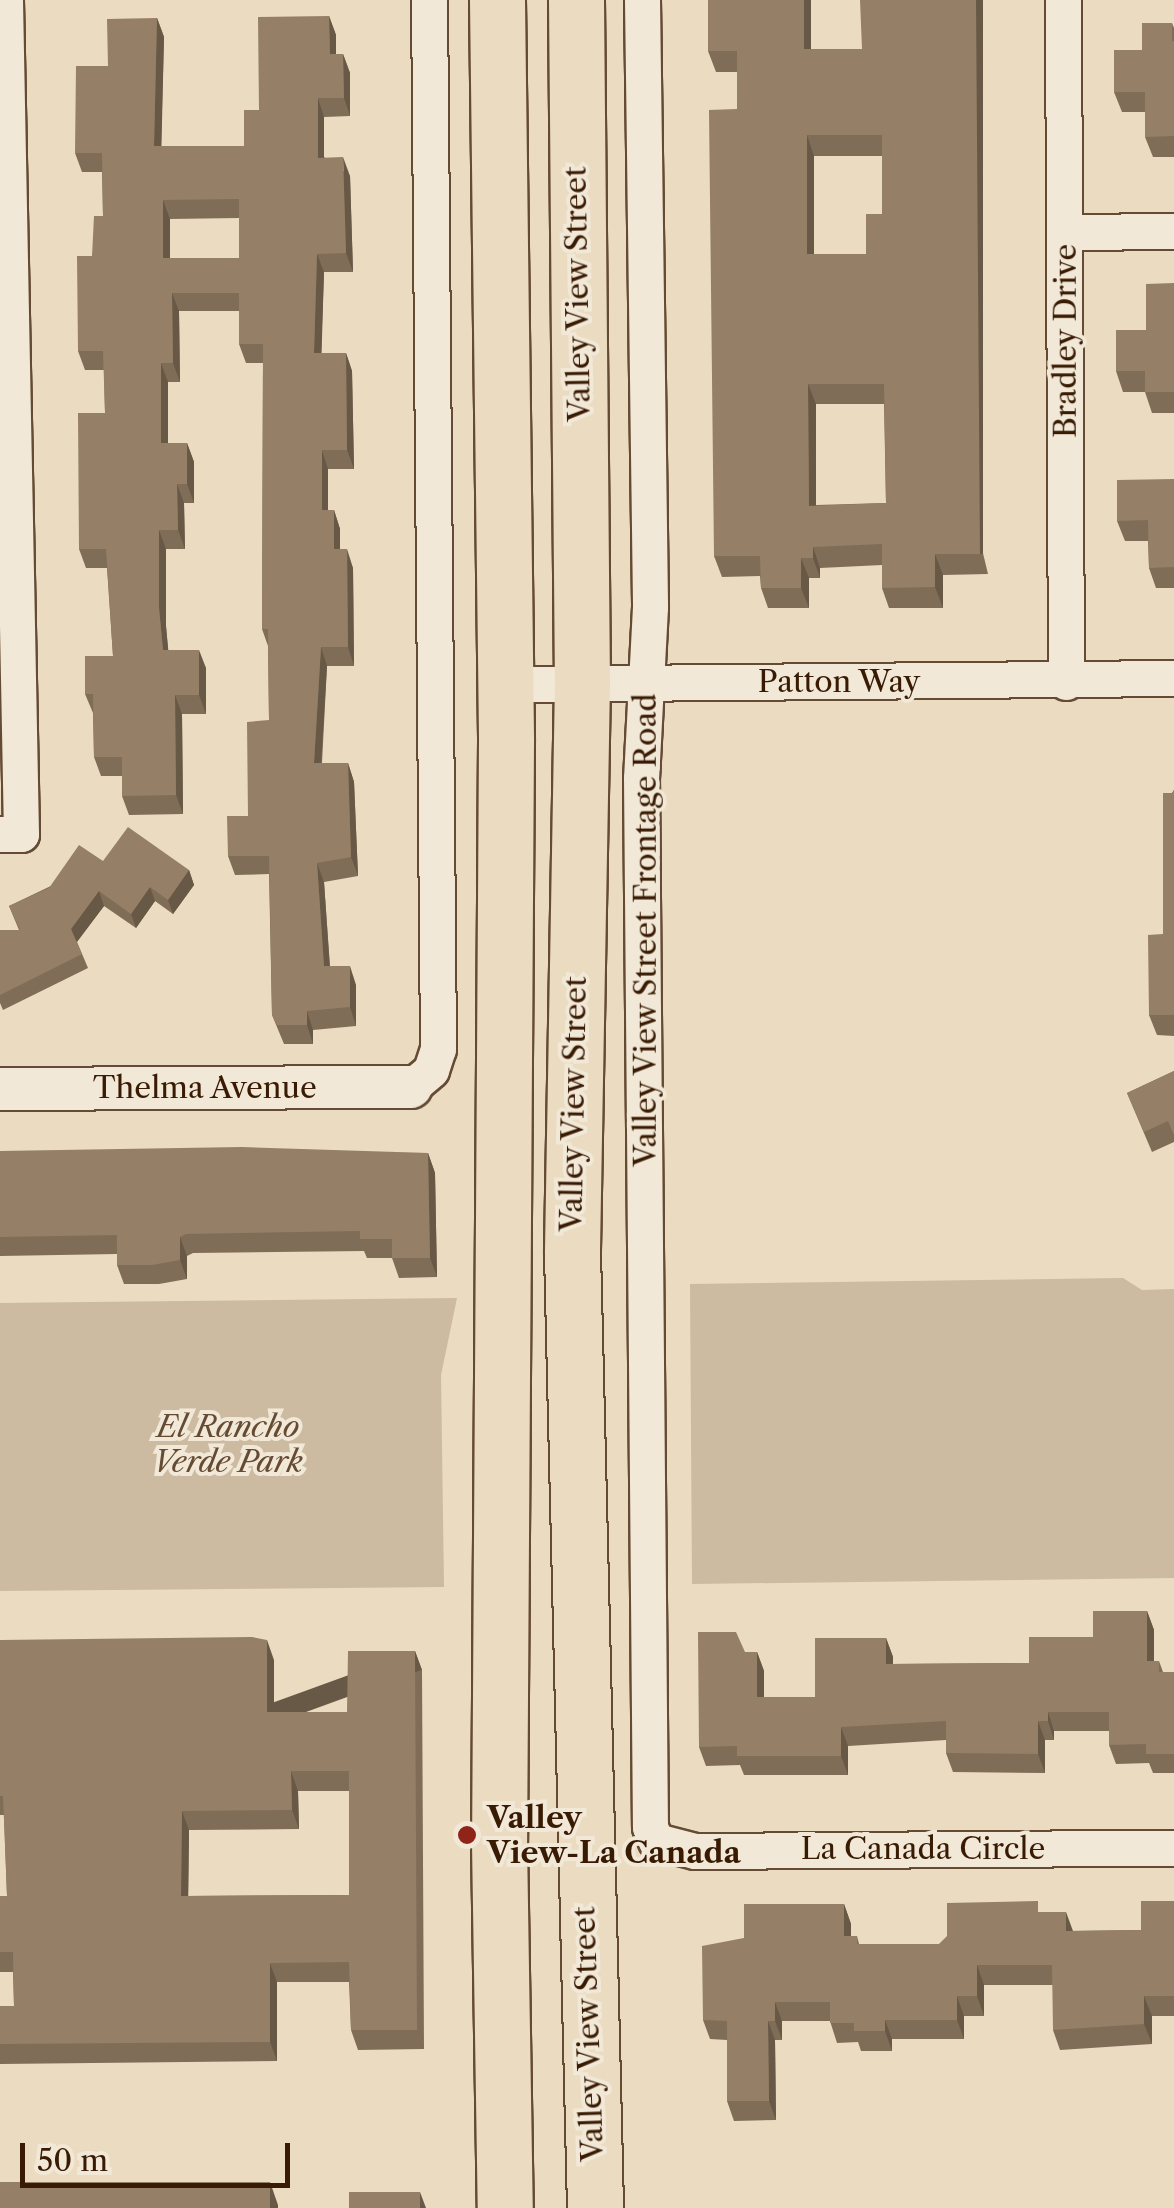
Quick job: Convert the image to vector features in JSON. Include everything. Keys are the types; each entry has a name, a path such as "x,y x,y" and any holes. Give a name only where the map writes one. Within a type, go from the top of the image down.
{"main road":[{"path":"496,0 504,684 499,1842 505,2208"},
{"name":"Valley View Street","path":"576,0 582,682 572,1252 583,1842 595,2208"},
{"path":"499,1842 583,1842"}],"street":[{"path":"0,834 21,834 4,0"},
{"path":"410,1087 430,1070 438,1049 429,0"},
{"name":"Valley View Street Frontage Road","path":"642,0 647,682 641,778 650,1827 656,1841 672,1849"},
{"name":"Bradley Drive","path":"1063,0 1066,682"},
{"path":"1066,232 1174,232"},
{"name":"Patton Way","path":"504,684 1066,682 1174,678"},
{"name":"Thelma Avenue","path":"0,1089 410,1087"},
{"name":"La Canada Circle","path":"672,1849 1174,1848"}],"green space":[{"path":"1123,1278 1142,1290 1174,1289 1174,1578 692,1584 690,1284"},
{"name":"El Rancho Verde Park","path":"457,1298 441,1375 444,1587 0,1591 0,1303"}],"building":[{"path":"708,0 804,0 804,49 862,49 860,0 976,0 980,554 935,554 935,587 882,588 882,544 813,547 813,558 801,558 801,588 761,588 760,556 714,556 709,110 737,109 737,51 708,51","holes":["807,135 882,135 882,214 866,214 866,254 807,254","808,384 884,384 886,503 809,506"]},
{"path":"329,16 330,54 343,54 344,98 318,98 318,158 343,157 346,253 317,254 314,353 346,353 347,450 322,450 322,510 334,510 334,549 347,549 348,647 321,647 314,763 348,763 351,857 317,863 324,966 350,966 350,1007 307,1011 307,1025 277,1025 272,1015 269,856 228,856 227,816 248,816 247,722 269,720 268,629 262,629 263,344 239,344 239,293 172,293 173,363 161,363 161,443 187,443 187,484 177,484 178,530 159,530 163,650 199,650 199,695 175,695 176,795 122,796 122,757 94,757 93,694 85,694 85,656 113,656 106,549 79,549 78,413 105,413 103,351 78,351 77,256 92,256 94,216 103,216 102,153 75,153 76,66 108,66 107,19 157,18 154,146 244,146 244,110 259,110 258,17","holes":["239,199 239,258 163,258 163,200"]},
{"path":"1142,23 1172,23 1174,136 1145,137 1145,92 1114,92 1114,50 1142,50"},
{"path":"1174,283 1174,392 1145,392 1145,371 1116,371 1116,330 1146,330 1146,284"},
{"path":"1174,479 1174,567 1149,568 1148,520 1117,521 1117,480"},
{"path":"1174,790 1174,1015 1149,1015 1148,935 1163,934 1163,793"},
{"path":"128,827 189,870 168,900 150,887 131,914 99,891 71,929 82,954 0,995 0,930 20,930 9,906 49,888 79,845 103,861"},
{"path":"1174,1071 1174,1135 1168,1121 1144,1132 1127,1093"},
{"path":"242,1147 428,1153 430,1258 392,1258 392,1239 360,1239 360,1231 186,1234 180,1237 180,1260 152,1265 117,1265 117,1235 0,1237 0,1151"},
{"path":"1093,1611 1147,1611 1147,1661 1159,1661 1159,1672 1174,1672 1174,1754 1146,1754 1146,1744 1109,1745 1109,1712 1048,1712 1048,1721 1038,1721 1038,1754 946,1753 946,1721 841,1727 841,1756 737,1756 737,1746 699,1747 698,1632 736,1632 745,1652 757,1652 757,1697 815,1697 815,1638 886,1638 886,1664 1029,1663 1029,1637 1093,1637"},
{"path":"0,1640 267,1640 267,1712 347,1712 348,1651 415,1651 417,2030 351,2030 349,1962 270,1963 270,2042 0,2044 0,2006 14,2006 13,1952 0,1952 0,1896 7,1896 0,1796","holes":["291,1771 349,1771 349,1895 181,1896 182,1811 292,1810"]},
{"path":"1038,1901 1038,1912 1066,1912 1066,1931 1141,1930 1141,1901 1174,1901 1174,1996 1144,1996 1144,2024 1053,2030 1052,1965 977,1965 977,1996 957,1996 957,2020 885,2020 885,2031 854,2031 854,2023 830,2023 830,2002 775,2002 775,2021 768,2021 769,2101 727,2101 727,2021 703,2020 702,1946 744,1938 744,1904 844,1904 844,1936 857,1936 857,1944 939,1944 947,1936 947,1903"},
{"path":"0,2182 270,2182 270,2208 0,2208"},
{"path":"349,2192 420,2192 420,2208 349,2208"}],"place":[{"name":"Valley View-La Canada","path":"467,1835"}]}
